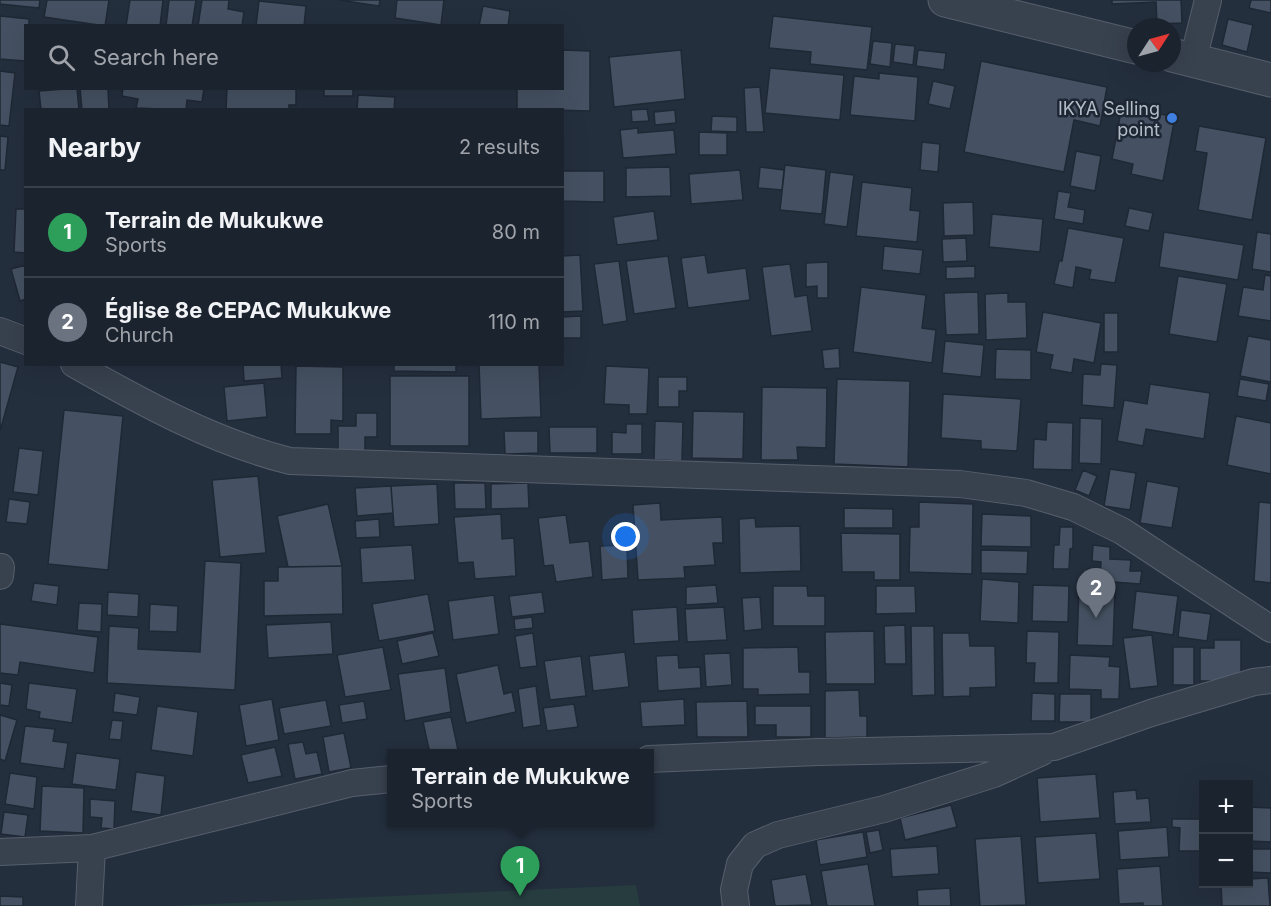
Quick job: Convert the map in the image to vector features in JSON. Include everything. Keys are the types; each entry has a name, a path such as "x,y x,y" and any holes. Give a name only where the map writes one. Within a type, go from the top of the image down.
{"street":[{"path":"945,0 1127,45"},
{"path":"1208,0 1182,58 1271,80"},
{"path":"0,331 24,340"},
{"path":"78,366 142,402 251,452 290,461 960,484 1026,493 1073,507 1122,531 1271,629"},
{"path":"736,906 734,890 740,864 755,845 778,835 884,809 994,774 1054,747 1151,713 1254,682 1271,680"},
{"path":"654,759 818,752 1054,747"},
{"path":"0,852 92,848 352,783 387,779"},
{"path":"89,906 92,848"}],"green space":[{"path":"636,885 640,906 169,906"}],"building":[{"path":"0,0 40,0 39,8 0,4"},
{"path":"47,0 109,0 105,24 44,17"},
{"path":"130,0 163,0 160,24 126,24"},
{"path":"169,0 196,0 192,24 166,24"},
{"path":"202,0 229,0 228,9 244,12 242,24 198,24"},
{"path":"339,0 380,0 379,6"},
{"path":"397,0 444,0 441,24 395,18"},
{"path":"1112,0 1181,0 1182,23 1181,18 1157,18 1156,2 1112,4"},
{"path":"1251,0 1271,0 1271,13 1249,8"},
{"path":"259,1 306,6 304,24 256,24"},
{"path":"483,6 510,11 508,24 479,24"},
{"path":"0,16 29,19 29,24 24,24 24,61 0,59"},
{"path":"773,16 872,27 867,70 810,64 811,52 769,48"},
{"path":"1228,19 1253,25 1247,52 1222,45"},
{"path":"873,41 892,43 890,67 870,64"},
{"path":"895,44 915,46 913,65 893,62"},
{"path":"564,50 590,51 590,111 564,110 564,108 517,108 517,90 564,90"},
{"path":"681,50 685,99 614,107 609,57"},
{"path":"918,50 946,53 944,70 916,66"},
{"path":"981,61 1107,87 1100,126 1074,120 1064,172 964,152"},
{"path":"770,68 844,75 840,120 765,113"},
{"path":"0,71 15,73 9,126 0,125"},
{"path":"879,73 918,77 915,121 850,115 854,76 879,79"},
{"path":"933,81 955,86 950,109 928,104"},
{"path":"760,87 764,132 746,132 744,88"},
{"path":"77,90 79,108 41,108 39,91"},
{"path":"80,90 108,90 109,108 82,108"},
{"path":"123,90 204,90 202,102 187,100 186,108 136,108 138,99 122,96"},
{"path":"227,90 296,90 296,105 289,105 289,108 226,108"},
{"path":"324,90 353,90 353,96 324,96"},
{"path":"358,95 395,97 394,108 357,108"},
{"path":"1122,106 1175,117 1163,181 1131,174 1133,164 1112,159"},
{"path":"647,109 649,121 632,122 631,110"},
{"path":"675,110 676,123 655,125 654,112"},
{"path":"712,116 737,117 737,132 711,131"},
{"path":"1199,126 1266,138 1252,220 1198,210 1207,153 1195,151"},
{"path":"638,128 638,133 674,130 676,154 623,158 620,130"},
{"path":"699,132 727,133 727,155 699,155"},
{"path":"0,136 8,137 5,170 0,170"},
{"path":"922,142 940,144 938,172 920,170"},
{"path":"1076,151 1101,156 1095,191 1070,186"},
{"path":"785,165 826,170 822,214 780,210"},
{"path":"670,167 671,196 626,197 626,168"},
{"path":"760,167 784,170 782,190 758,188"},
{"path":"740,170 743,200 691,204 689,174"},
{"path":"564,171 604,171 604,202 564,201"},
{"path":"830,172 854,175 847,227 824,224"},
{"path":"862,182 912,188 910,210 920,211 917,242 856,236"},
{"path":"1058,191 1071,193 1068,207 1085,210 1083,224 1054,219"},
{"path":"973,202 974,235 944,236 943,203"},
{"path":"1129,208 1153,213 1149,231 1125,226"},
{"path":"16,209 24,209 24,253 14,252"},
{"path":"654,211 658,240 617,245 613,217"},
{"path":"992,214 1043,219 1040,252 989,247"},
{"path":"1068,228 1124,238 1115,283 1089,279 1091,270 1076,267 1073,288 1054,284 1059,261 1062,261"},
{"path":"1164,232 1244,245 1238,280 1159,267"},
{"path":"1257,232 1271,234 1271,272 1252,269"},
{"path":"966,238 967,261 943,262 942,239"},
{"path":"884,246 923,250 920,274 882,270"},
{"path":"580,255 583,311 564,312 564,256"},
{"path":"705,255 708,273 746,268 750,300 688,308 681,258"},
{"path":"668,256 676,308 634,314 626,261"},
{"path":"619,261 627,321 603,325 594,264"},
{"path":"828,262 828,298 817,298 817,286 806,287 806,263"},
{"path":"790,264 795,297 807,295 812,331 771,336 762,267"},
{"path":"24,266 24,300 20,301 11,269"},
{"path":"975,266 975,278 946,279 946,267"},
{"path":"1265,275 1271,276 1271,321 1238,316 1243,287 1263,290"},
{"path":"1178,276 1227,284 1217,342 1169,334"},
{"path":"861,287 926,295 922,328 936,330 932,363 853,352"},
{"path":"978,292 979,334 946,335 944,293"},
{"path":"1008,293 1008,302 1026,302 1027,338 986,340 985,294"},
{"path":"1043,312 1101,323 1094,363 1074,359 1072,373 1050,369 1053,355 1036,352"},
{"path":"1104,313 1118,313 1118,352 1104,352"},
{"path":"581,316 581,338 564,338 564,317"},
{"path":"1248,336 1271,340 1271,382 1240,376"},
{"path":"945,341 984,345 981,377 942,373"},
{"path":"839,348 840,368 824,369 822,350"},
{"path":"996,349 1031,350 1031,380 995,379"},
{"path":"0,362 18,367 0,431"},
{"path":"1101,364 1117,365 1114,408 1082,405 1083,374 1100,375"},
{"path":"243,366 281,366 282,378 244,381"},
{"path":"296,366 343,367 343,421 331,420 331,434 295,434"},
{"path":"394,366 456,366 456,372 394,371"},
{"path":"479,366 539,366 541,417 481,419"},
{"path":"606,366 649,368 647,414 629,414 629,405 604,404"},
{"path":"390,376 469,376 469,446 390,446"},
{"path":"658,377 687,377 687,391 679,391 679,407 658,407"},
{"path":"837,379 910,381 908,467 834,464"},
{"path":"1240,379 1269,384 1266,401 1237,396"},
{"path":"264,383 267,417 227,421 224,387"},
{"path":"1150,384 1210,393 1204,439 1146,429 1143,446 1117,441 1124,400 1147,404"},
{"path":"762,387 827,388 826,448 797,447 798,460 761,460"},
{"path":"943,394 1021,399 1017,451 981,449 981,441 941,438"},
{"path":"64,410 123,416 108,570 48,564"},
{"path":"693,411 744,412 743,459 692,458"},
{"path":"356,413 377,413 377,437 365,437 365,454 338,454 338,426 356,426"},
{"path":"1236,416 1271,423 1271,474 1227,465"},
{"path":"1080,418 1102,419 1101,464 1079,463"},
{"path":"655,421 683,422 682,461 654,460"},
{"path":"1047,422 1073,423 1072,470 1033,469 1034,439 1046,440"},
{"path":"626,424 642,424 642,454 612,454 612,432 626,433"},
{"path":"549,427 597,427 597,453 550,453"},
{"path":"504,431 538,431 538,453 505,454"},
{"path":"19,448 43,451 38,495 13,492"},
{"path":"1110,469 1136,473 1130,510 1104,506"},
{"path":"1083,470 1097,476 1089,496 1075,490"},
{"path":"258,476 266,553 220,557 212,480"},
{"path":"1147,481 1179,487 1172,528 1140,523"},
{"path":"454,483 485,483 486,509 455,509"},
{"path":"528,483 529,508 491,509 491,484"},
{"path":"437,484 439,524 394,527 391,486"},
{"path":"391,486 393,513 357,516 355,488"},
{"path":"9,499 30,502 27,524 6,522"},
{"path":"919,502 973,504 972,574 909,572 910,527 919,527"},
{"path":"1259,502 1271,503 1271,583 1254,581"},
{"path":"660,503 661,520 722,517 723,543 713,543 715,565 684,567 685,578 638,580 633,505"},
{"path":"328,504 342,566 288,567 277,516"},
{"path":"844,508 893,509 893,528 844,528"},
{"path":"501,514 502,539 514,538 516,576 475,579 473,562 458,563 454,517"},
{"path":"982,514 1031,516 1031,547 981,546"},
{"path":"566,515 570,543 589,541 593,577 556,582 553,565 544,566 538,518"},
{"path":"755,518 756,527 800,526 801,571 740,573 739,519"},
{"path":"379,519 380,537 356,538 355,521"},
{"path":"1060,527 1073,527 1073,548 1070,549 1069,569 1053,569 1054,545 1059,545"},
{"path":"841,533 900,534 900,580 874,580 874,572 842,572"},
{"path":"412,545 415,580 362,583 360,548"},
{"path":"627,545 628,578 602,580 600,546"},
{"path":"1093,545 1110,547 1110,559 1131,560 1130,571 1142,571 1140,584 1100,581 1101,562 1092,561"},
{"path":"981,550 1028,551 1027,574 981,573"},
{"path":"205,561 241,563 235,690 107,683 109,626 139,628 138,649 200,652"},
{"path":"342,566 343,614 264,616 264,581 278,581 278,567"},
{"path":"982,579 1019,582 1018,623 980,621"},
{"path":"34,583 59,586 57,605 31,601"},
{"path":"716,585 718,603 686,605 686,587"},
{"path":"1033,585 1069,586 1068,622 1032,621"},
{"path":"773,586 807,586 808,596 825,596 825,626 773,626"},
{"path":"876,586 915,586 916,613 876,614"},
{"path":"1079,589 1115,590 1113,646 1077,645"},
{"path":"1079,589 1115,590 1113,646 1077,645"},
{"path":"1136,591 1178,596 1173,635 1132,629"},
{"path":"108,592 139,594 138,617 107,615"},
{"path":"542,592 545,613 512,617 509,596"},
{"path":"428,594 435,631 379,641 372,604"},
{"path":"494,595 499,634 453,640 448,601"},
{"path":"760,597 762,629 744,631 742,598"},
{"path":"79,603 102,604 101,632 77,630"},
{"path":"150,604 178,606 177,632 149,631"},
{"path":"677,607 679,641 634,644 632,610"},
{"path":"724,607 727,640 687,642 685,609"},
{"path":"1181,610 1211,614 1207,641 1178,637"},
{"path":"532,617 533,628 515,630 514,619"},
{"path":"331,622 333,654 268,658 266,625"},
{"path":"0,624 98,637 94,673 20,662 18,675 0,673"},
{"path":"905,625 906,664 885,664 884,626"},
{"path":"911,626 934,626 935,695 912,696"},
{"path":"874,631 875,684 826,684 825,632"},
{"path":"1027,631 1059,632 1058,683 1034,683 1035,663 1026,663"},
{"path":"433,633 439,656 402,664 397,641"},
{"path":"533,633 537,666 520,668 515,636"},
{"path":"942,633 969,633 970,646 995,646 996,687 970,688 970,696 943,697"},
{"path":"1152,635 1158,686 1130,689 1123,638"},
{"path":"1214,640 1241,640 1241,681 1200,681 1200,648 1214,648"},
{"path":"383,647 391,690 345,697 337,655"},
{"path":"798,647 799,672 810,672 810,694 758,695 758,689 743,689 743,648"},
{"path":"1173,647 1194,647 1194,685 1173,685"},
{"path":"625,652 629,687 593,691 589,656"},
{"path":"730,653 732,685 706,687 704,654"},
{"path":"678,655 679,668 700,667 701,688 658,691 656,656"},
{"path":"1070,655 1110,657 1109,666 1120,667 1119,699 1101,699 1101,690 1069,689"},
{"path":"581,656 586,696 550,700 544,661"},
{"path":"498,665 504,694 512,692 516,712 466,723 456,674"},
{"path":"445,668 451,712 405,721 398,674"},
{"path":"0,683 12,685 9,706 0,705"},
{"path":"29,683 77,689 72,723 39,718 40,712 26,709"},
{"path":"536,686 541,725 523,728 518,689"},
{"path":"859,690 860,716 867,716 867,737 825,738 825,691"},
{"path":"115,693 140,697 137,715 113,712"},
{"path":"1032,693 1055,694 1055,721 1031,721"},
{"path":"1060,694 1091,694 1091,722 1059,722"},
{"path":"272,699 279,740 246,746 239,705"},
{"path":"684,699 685,725 642,727 640,702"},
{"path":"326,700 331,726 284,734 279,708"},
{"path":"364,701 367,719 342,723 339,705"},
{"path":"747,701 748,737 697,737 696,702"},
{"path":"574,704 578,727 547,731 543,708"},
{"path":"157,706 198,712 193,756 151,750"},
{"path":"755,706 811,706 811,737 776,737 776,725 755,725"},
{"path":"0,715 17,720 5,761 0,759"},
{"path":"451,717 458,749 429,749 423,722"},
{"path":"112,720 123,721 121,740 109,739"},
{"path":"25,726 55,729 53,741 68,743 64,769 20,763"},
{"path":"344,733 351,768 329,772 323,737"},
{"path":"303,742 306,754 317,752 322,774 295,779 288,744"},
{"path":"275,747 282,776 248,783 241,755"},
{"path":"76,753 120,759 116,790 72,784"},
{"path":"136,772 165,776 161,815 131,811"},
{"path":"10,773 37,777 34,809 5,804"},
{"path":"1096,774 1100,818 1040,822 1037,778"},
{"path":"42,786 84,788 83,833 40,831"},
{"path":"1136,790 1137,799 1149,798 1151,822 1115,824 1113,792"},
{"path":"90,799 115,801 114,829 101,828 102,818 90,817"},
{"path":"951,805 957,827 905,840 900,818"},
{"path":"1253,807 1271,808 1271,842 1253,841"},
{"path":"4,812 28,815 25,837 1,834"},
{"path":"1172,819 1199,819 1199,851 1179,851 1180,828 1172,827"},
{"path":"1167,827 1169,857 1120,860 1118,831"},
{"path":"879,830 883,850 870,853 866,832"},
{"path":"863,832 867,857 820,865 816,840"},
{"path":"1096,833 1100,879 1038,883 1035,837"},
{"path":"1021,836 1026,905 980,906 975,839"},
{"path":"937,846 939,874 892,877 890,849"},
{"path":"1253,849 1271,849 1271,873 1253,872"},
{"path":"868,864 875,906 827,906 821,871"},
{"path":"1160,866 1163,906 1143,906 1143,903 1119,904 1117,869"},
{"path":"806,874 812,905 775,906 771,880"},
{"path":"1268,878 1270,906 1222,906 1221,888 1253,888 1253,879"},
{"path":"950,888 951,906 918,906 917,890"},
{"path":"0,896 23,897 23,906 0,906"}],"place":[{"name":"IKYA Selling point","path":"1172,118"},
{"name":"Église 8e CEPAC Mukukwe","path":"1096,618"},
{"name":"Terrain de Mukukwe","path":"520,896"}]}
